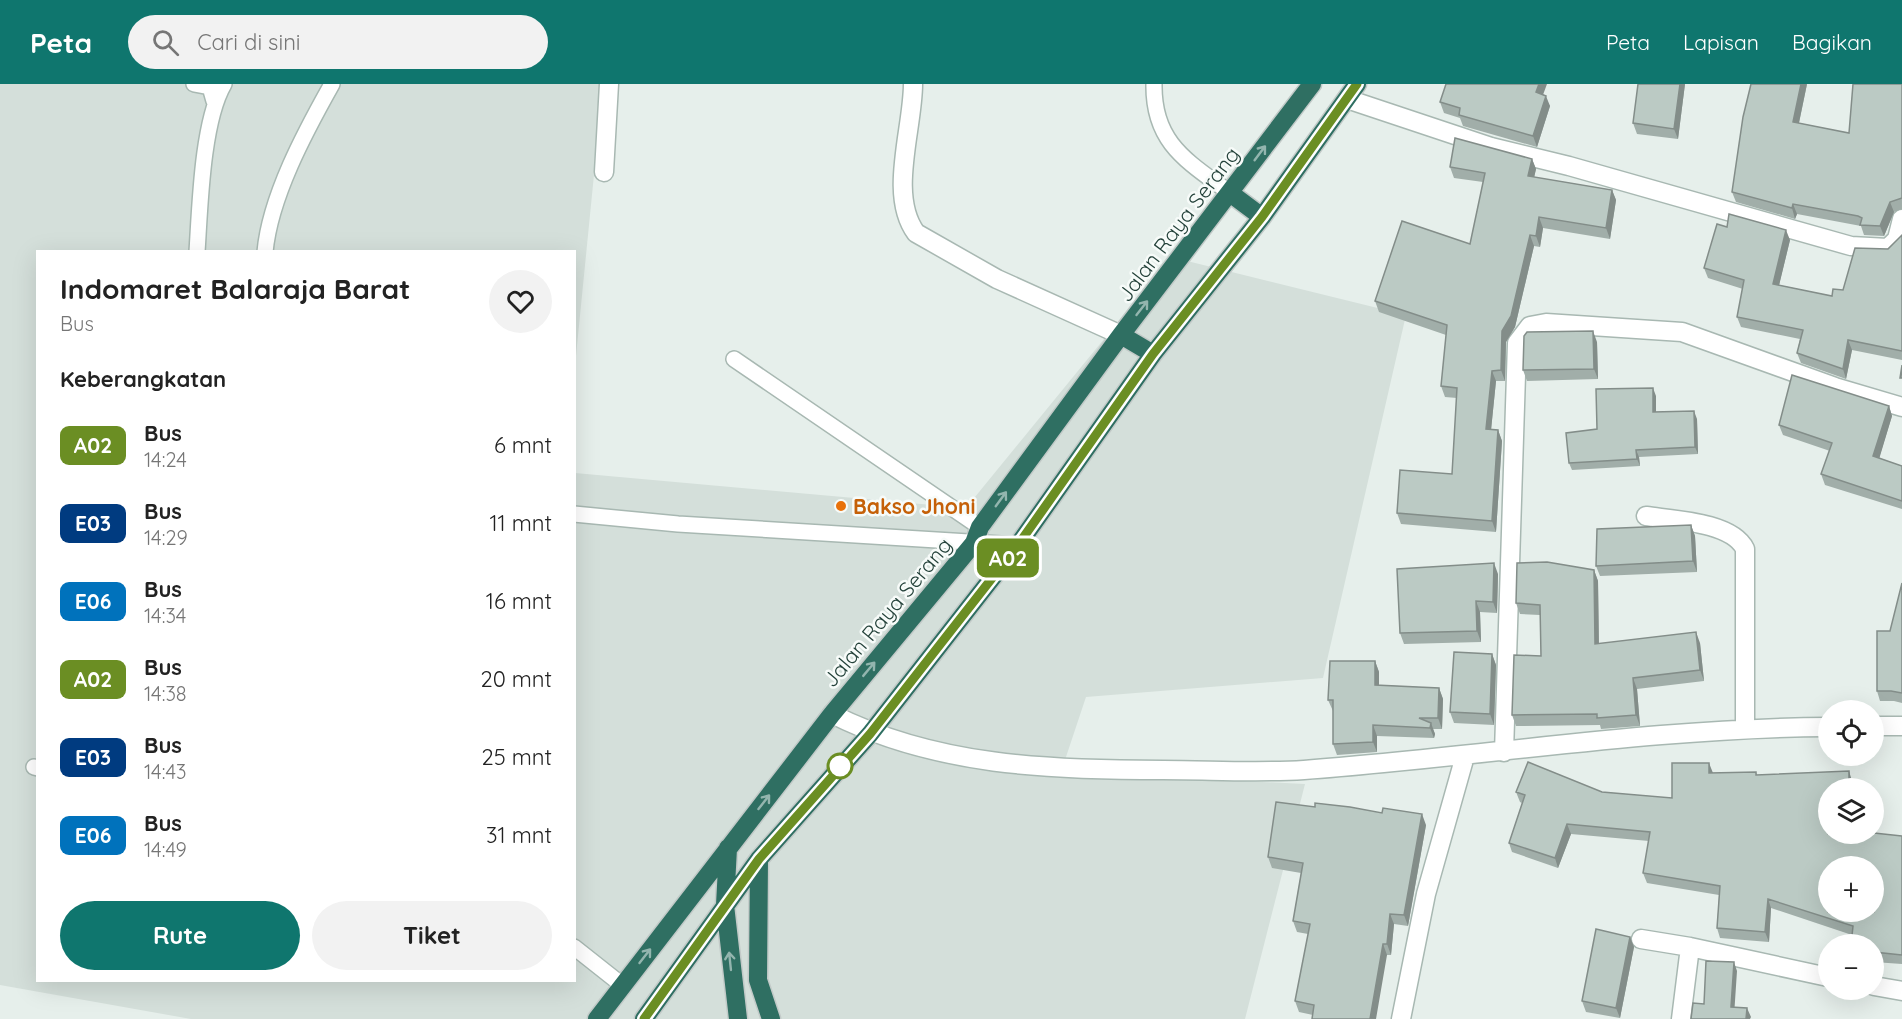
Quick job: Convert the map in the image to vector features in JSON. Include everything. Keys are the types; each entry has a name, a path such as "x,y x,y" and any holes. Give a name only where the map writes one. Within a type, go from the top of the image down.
{"highway":[{"name":"Jalan Raya Serang","path":"597,1019 832,714 977,535 1121,335 1312,84"},
{"path":"644,1019 759,859 870,734 1018,545 1153,354 1262,217 1352,91"},
{"path":"1230,194 1262,217"},
{"path":"1121,335 1153,354"},
{"path":"728,848 725,905 738,1019"},
{"path":"759,859 758,980 771,1019"}],"street":[{"path":"603,172 609,84"},
{"path":"913,84 912,113 903,168 903,193 910,225 916,233 997,279 1121,335"},
{"path":"1352,91 1491,147 1569,166 1851,246 1888,248 1898,239 1902,219"},
{"path":"1504,752 1517,343 1530,326 1546,322 1682,332 1835,387 1902,407"},
{"path":"1647,516 1707,525 1734,536 1742,542 1745,549 1745,727"},
{"path":"832,714 870,734 989,763 1038,768 1301,770 1465,756 1745,727 1818,727"},
{"path":"1884,726 1902,726"},
{"path":"1401,1019 1426,894 1465,756"},
{"path":"1641,939 1690,947 1818,975"},
{"path":"1681,1019 1690,947"},
{"path":"1884,988 1902,991"}],"lane":[{"path":"194,84 210,87 214,101 197,250"},
{"path":"214,101 224,84"},
{"path":"264,250 267,232 303,136 332,84"},
{"path":"1154,84 1154,106 1162,132 1191,164 1230,194"},
{"path":"734,359 977,535"},
{"path":"576,514 678,524 977,535 1018,545"},
{"path":"576,949 622,986"}],"shaded area":[{"path":"0,84 603,84 576,356 576,250 36,250 36,982 576,982 576,473 966,508 1171,257 1406,315 1323,678 1086,697 1061,772 1305,784 1245,1019 191,1019 0,985"}],"building":[{"path":"1446,84 1539,84 1536,92 1546,96 1533,136 1459,115 1460,108 1440,102"},
{"path":"1638,84 1680,84 1674,129 1633,123"},
{"path":"1751,84 1801,84 1793,122 1849,133 1853,84 1902,84 1902,198 1890,202 1880,226 1860,225 1862,218 1858,216 1793,204 1792,208 1732,192 1743,117"},
{"path":"1455,138 1532,159 1528,176 1612,190 1606,228 1539,217 1536,236 1530,235 1511,316 1502,331 1501,370 1492,371 1486,429 1498,430 1492,521 1397,513 1400,470 1452,474 1457,388 1441,386 1447,325 1375,301 1402,221 1470,244 1485,173 1450,167"},
{"path":"1729,214 1786,230 1773,284 1832,296 1833,289 1843,290 1855,248 1888,249 1902,235 1902,351 1848,340 1843,369 1797,353 1803,330 1737,317 1744,280 1704,268 1717,224 1727,227"},
{"path":"1593,331 1594,369 1523,370 1524,336 1527,332"},
{"path":"1792,375 1889,406 1873,456 1902,466 1902,501 1821,474 1832,443 1779,425"},
{"path":"1653,388 1653,412 1694,411 1695,447 1636,450 1637,459 1569,463 1566,433 1597,429 1596,389"},
{"path":"1691,525 1693,561 1596,566 1597,529"},
{"path":"1547,562 1594,570 1595,644 1696,632 1700,670 1633,678 1636,715 1597,718 1597,714 1512,715 1514,655 1541,656 1540,605 1516,603 1517,563"},
{"path":"1494,563 1493,602 1476,601 1477,631 1400,633 1397,569"},
{"path":"1902,583 1902,693 1877,691 1877,631 1890,631"},
{"path":"1454,652 1492,654 1490,714 1450,712"},
{"path":"1330,661 1375,661 1375,685 1439,688 1438,718 1419,718 1431,723 1430,728 1373,725 1373,742 1333,744 1333,700 1328,700"},
{"path":"1528,762 1602,792 1672,798 1672,763 1709,763 1709,773 1756,772 1756,775 1849,771 1849,778 1818,778 1818,844 1884,844 1884,834 1902,836 1902,955 1884,953 1884,934 1852,934 1853,926 1840,922 1884,922 1884,856 1818,856 1818,915 1768,899 1765,932 1717,928 1720,886 1643,873 1650,832 1567,824 1555,858 1509,843 1525,795 1516,792"},
{"path":"1276,802 1315,807 1315,803 1382,813 1383,808 1422,814 1404,915 1390,914 1387,944 1383,944 1370,1019 1312,1019 1314,1005 1295,1001 1310,924 1293,921 1303,863 1268,857"},
{"path":"1596,929 1630,937 1616,1008 1582,1001"},
{"path":"1706,961 1734,962 1731,1007 1747,1008 1746,1019 1691,1019 1693,1003 1704,1004"}],"bus line":[{"name":"A02","path":"644,1019 759,859 870,734 1018,545 1153,354 1262,217 1357,84"}],"place":[{"name":"Bakso Jhoni","path":"841,506"}]}
